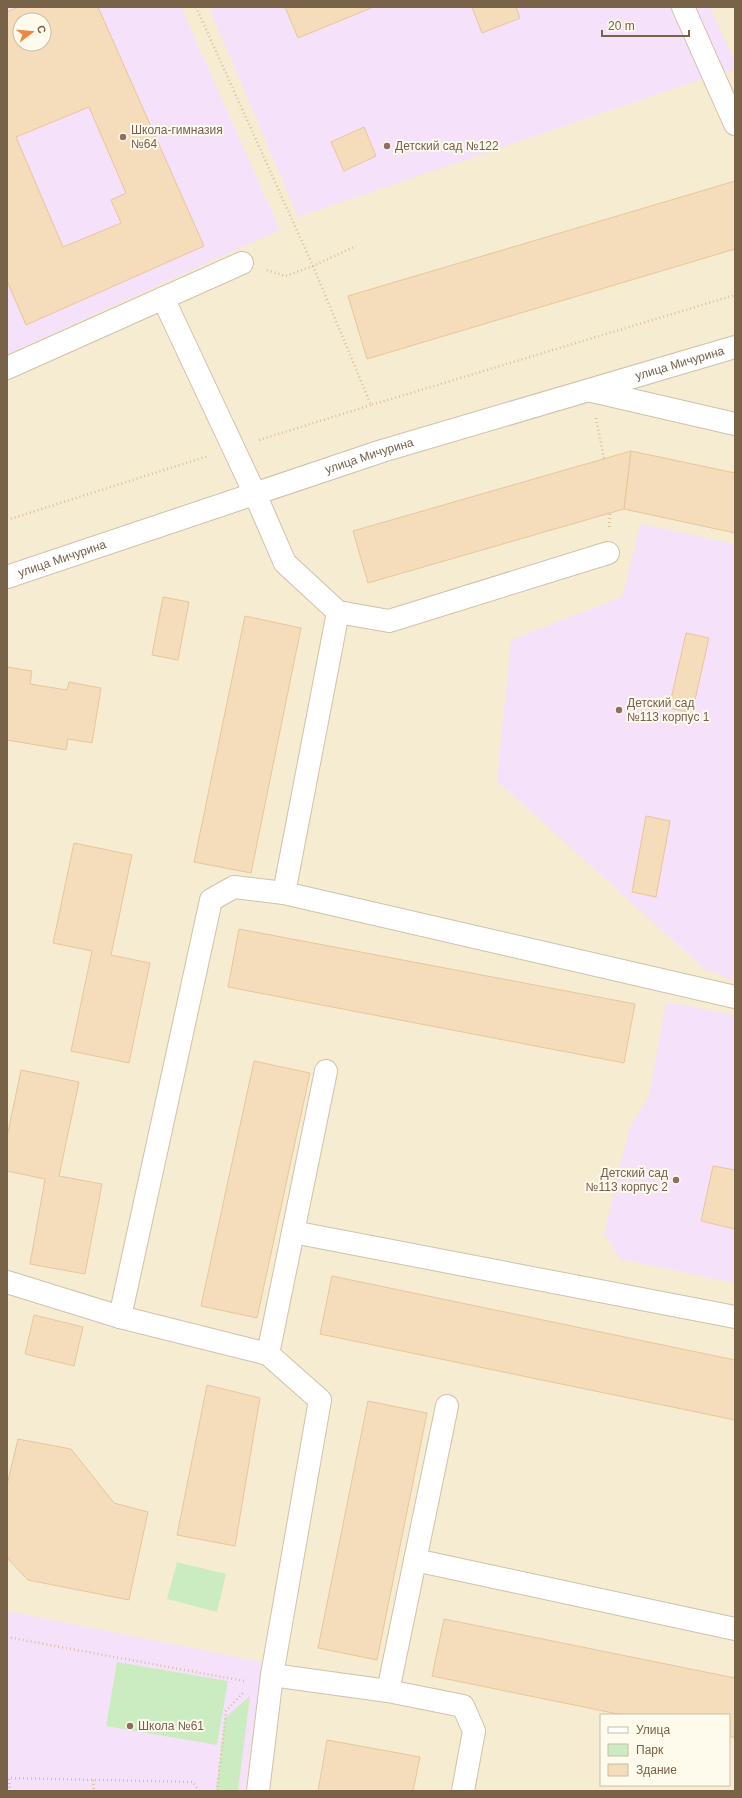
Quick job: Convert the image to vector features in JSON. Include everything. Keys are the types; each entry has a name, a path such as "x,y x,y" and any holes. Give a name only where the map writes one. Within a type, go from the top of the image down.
{"street":[{"path":"682,7 735,124"},
{"path":"7,368 242,263"},
{"path":"163,298 255,494 285,563 338,612 389,621 608,553"},
{"name":"улица Мичурина","path":"7,577 382,451 590,391 735,347"},
{"path":"590,391 735,424"},
{"path":"284,893 338,612"},
{"path":"120,1317 211,900 234,887 284,893 735,997"},
{"path":"268,1354 326,1071"},
{"path":"293,1232 735,1317"},
{"path":"7,1282 120,1317 268,1354 320,1400 272,1675 258,1791"},
{"path":"388,1691 447,1406"},
{"path":"415,1560 735,1629"},
{"path":"272,1675 388,1691 463,1706 474,1731 463,1791"}],"path":[{"path":"196,7 312,266 371,405"},
{"path":"242,263 285,276 312,266 356,246"},
{"path":"7,520 371,405 735,295"},
{"path":"590,391 604,459"},
{"path":"7,1637 250,1682"},
{"path":"217,1791 226,1711 244,1692"},
{"path":"10,1791 8,1778 193,1782 199,1791"},
{"path":"93,1780 94,1791"}],"shaded area":[{"path":"7,7 735,7 735,1791 7,1791"},
{"name":"Школа-гимназия №64","path":"7,7 181,7 280,230 7,354"},
{"name":"Детский сад №122","path":"209,7 710,7 735,62 735,70 714,75 298,217"},
{"name":"Детский сад №113 корпус 1","path":"641,524 735,544 735,981 706,970 497,781 511,640 622,597"},
{"name":"Детский сад №113 корпус 2","path":"666,1002 735,1015 735,1283 620,1259 604,1233 630,1127 649,1097"},
{"name":"Школа №61","path":"7,1611 262,1662 245,1791 7,1791"}],"green space":[{"path":"177,1562 226,1574 217,1612 167,1599"},
{"path":"117,1662 228,1681 217,1745 106,1726"},
{"path":"250,1696 238,1791 216,1791 225,1718"}],"building":[{"path":"18,7 98,7 204,246 26,325 7,281 7,12","holes":["89,107 126,193 111,200 121,223 63,247 16,137"]},
{"path":"285,7 371,7 371,8 298,38"},
{"path":"472,7 516,7 520,18 482,33"},
{"path":"364,127 376,156 344,171 331,142"},
{"path":"735,181 735,249 367,359 348,296"},
{"path":"631,451 624,509 368,583 353,531"},
{"path":"631,451 735,473 735,533 624,509"},
{"path":"163,597 189,602 178,660 152,655"},
{"path":"245,616 301,628 251,873 194,862"},
{"path":"686,633 709,638 692,713 669,708"},
{"path":"7,667 32,671 30,684 67,690 69,682 101,688 92,743 68,739 66,750 7,740"},
{"path":"646,816 670,821 656,897 632,892"},
{"path":"74,843 132,855 111,955 150,963 129,1063 71,1051 92,951 53,943"},
{"path":"239,929 635,1004 624,1063 228,987"},
{"path":"254,1061 310,1073 257,1318 201,1306"},
{"path":"21,1070 79,1082 59,1176 102,1184 85,1274 30,1264 45,1179 7,1171 7,1137"},
{"path":"713,1166 735,1170 735,1229 701,1221"},
{"path":"332,1276 735,1360 735,1420 320,1334"},
{"path":"34,1315 83,1327 74,1366 25,1354"},
{"path":"207,1385 260,1398 235,1546 177,1535"},
{"path":"368,1401 427,1413 377,1660 318,1648"},
{"path":"18,1439 71,1449 114,1503 148,1512 129,1600 28,1580 7,1558 7,1485"},
{"path":"444,1619 735,1678 735,1738 730,1736 730,1714 618,1714 432,1676"},
{"path":"327,1740 420,1757 413,1791 318,1791"}],"place":[{"name":"Школа-гимназия №64","path":"123,137"},
{"name":"Детский сад №122","path":"387,146"},
{"name":"Детский сад №113 корпус 1","path":"619,710"},
{"name":"Детский сад №113 корпус 2","path":"676,1180"},
{"name":"Школа №61","path":"130,1726"}]}
